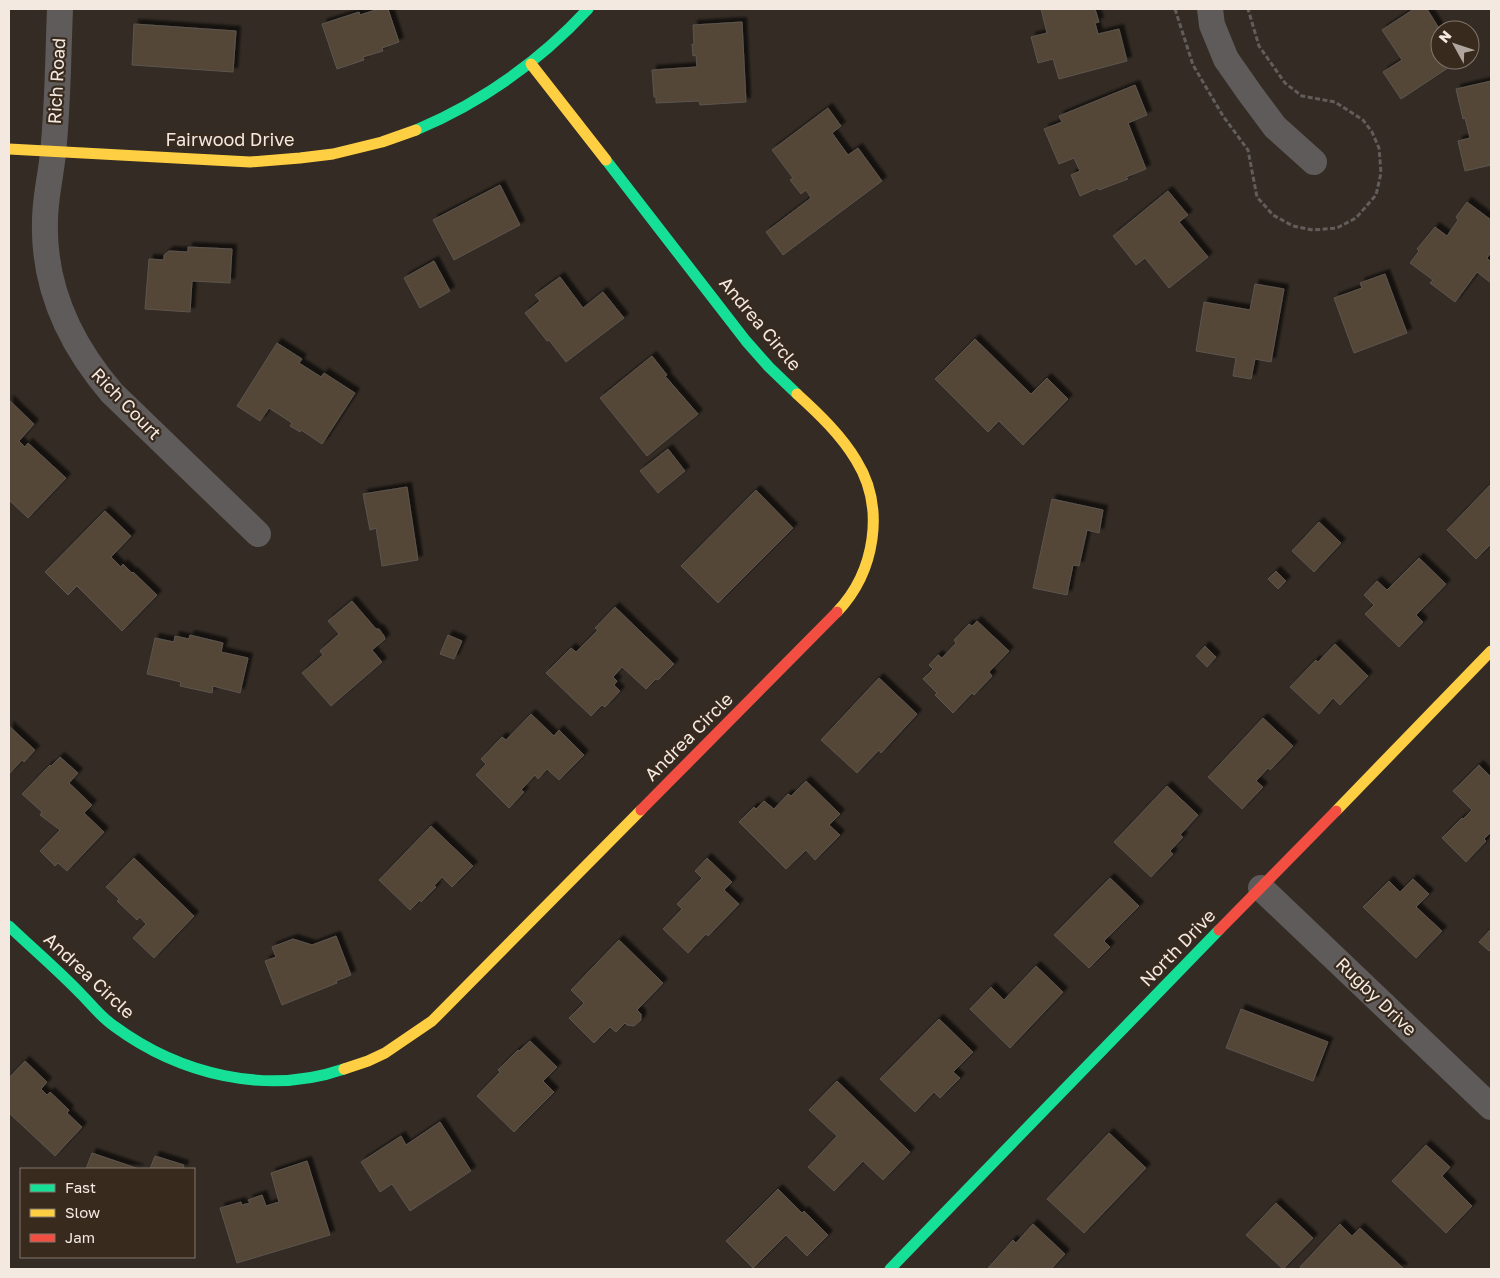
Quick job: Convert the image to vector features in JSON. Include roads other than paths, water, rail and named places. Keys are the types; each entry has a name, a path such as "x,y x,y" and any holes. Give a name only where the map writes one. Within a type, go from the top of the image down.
{"street":[{"name":"Rich Road","path":"53,152 60,9"},
{"name":"Fairwood Drive","path":"9,149 250,162 291,160 329,155 403,135 462,109 531,64 556,42 588,9"},
{"path":"1210,9 1212,25 1226,58 1248,92 1275,127 1314,162"},
{"name":"Andrea Circle","path":"9,926 113,1025 149,1050 186,1067 222,1077 278,1081 297,1080 333,1073 369,1061 402,1043 432,1021 839,610 854,591 865,569 872,546 874,522 872,498 867,482 853,454 838,435 756,353 531,64"},
{"name":"Rich Court","path":"53,152 45,220 46,250 56,297 74,341 92,370 112,393 258,534"},
{"name":"North Drive","path":"890,1269 1491,651"},
{"name":"Rugby Drive","path":"1261,888 1491,1107"}]}
